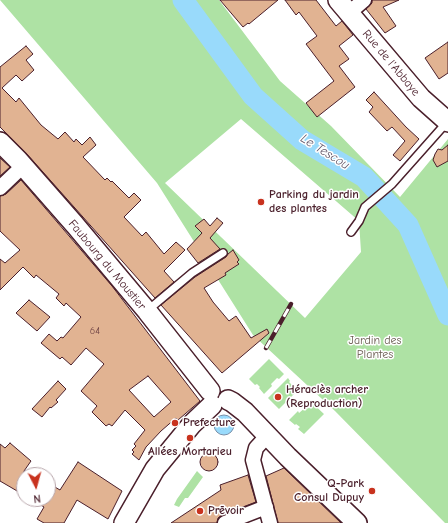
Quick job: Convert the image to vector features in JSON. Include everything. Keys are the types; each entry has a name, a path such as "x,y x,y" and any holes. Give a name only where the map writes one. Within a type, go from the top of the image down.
{"main road":[{"name":"Rue de l'Abbaye","path":"344,7 421,98 448,122"},
{"name":"Faubourg du Moustier","path":"0,142 23,166 147,312 216,399 232,402 245,412 267,436 356,523"},
{"path":"124,523 155,469 192,424 216,399"}],"street":[{"path":"344,7 364,0"},
{"path":"0,188 23,166"},
{"path":"267,436 256,448 253,460 270,523"},
{"path":"225,523 266,507"}],"lane":[{"path":"351,232 359,221 365,207 392,184 448,122"},
{"path":"147,312 192,273 223,253"}],"green space":[{"name":"Jardin des Plantes","path":"0,0 219,0 280,81 331,126 400,197 448,139 448,523 445,523 335,411 253,335 157,183","holes":["241,119 359,221 361,252 305,318 165,183"]},
{"path":"269,359 284,374 271,384 272,386 264,394 257,384 255,385 249,379"},
{"path":"288,378 290,381 289,382 295,388 297,387 299,389 279,409 268,398"},
{"path":"309,400 324,414 304,434 298,429 300,427 289,420 298,411 299,413 306,407 304,405"},
{"path":"197,471 203,477 188,498 185,498 179,507 174,505 177,499"}],"water":[{"path":"224,415 231,418 234,425 231,432 224,435 217,432 214,425 217,418"}],"building":[{"path":"220,0 278,0 249,24 248,23 243,27"},
{"path":"285,0 316,0 336,26 342,21 353,35 339,46 349,59 339,66 355,87 317,117 306,103 334,81 306,44 317,36 299,12 296,15"},
{"path":"372,0 399,0 383,7 396,26 385,33 366,9 372,3"},
{"path":"448,42 448,73 439,79 425,58"},
{"path":"26,46 33,54 26,60 34,70 22,81 16,75 2,88 16,102 19,98 41,125 58,139 65,132 74,142 76,139 82,145 90,137 96,145 83,157 105,180 107,178 111,182 112,181 129,198 134,193 141,200 124,217 142,236 146,232 164,254 176,242 185,250 164,271 174,282 155,298 26,153 0,127 0,67"},
{"path":"374,92 419,139 400,161 393,155 405,141 392,127 387,131 369,112 373,107 366,100"},
{"path":"448,145 448,161 437,167 433,160 435,154 438,149 442,150"},
{"path":"0,158 10,167 0,176"},
{"path":"21,180 112,286 200,401 178,420 176,418 161,431 146,447 139,460 132,454 134,452 132,450 136,446 134,444 145,430 125,410 112,426 109,424 106,426 92,412 97,406 81,391 104,364 86,348 71,365 62,357 60,359 41,343 49,334 57,341 61,337 63,338 81,317 66,303 64,306 56,298 59,294 36,275 34,278 23,267 0,290 0,259 5,263 20,250 0,231 0,196 6,194","holes":["148,376 171,402 154,417 129,390"]},
{"path":"217,218 223,223 210,238 220,249 198,263 187,249 202,233 195,226 204,219 210,226"},
{"path":"233,250 239,260 237,262 239,264 225,273 226,275 204,288 213,302 229,321 236,316 251,338 267,329 269,333 222,373 161,305 195,277 226,257"},
{"path":"29,300 50,317 37,331 16,313"},
{"path":"58,381 66,389 56,400 58,402 51,408 50,407 42,417 32,409"},
{"path":"10,443 31,461 27,467 16,467 16,490 0,481 0,444 5,448"},
{"path":"209,453 215,456 218,462 215,468 209,471 203,468 200,462 203,456"},
{"path":"78,462 122,491 108,519 77,500 64,523 44,523 37,519 44,507 56,507 56,488 60,490"},
{"path":"284,468 341,523 278,523 266,476"},
{"path":"248,475 256,502 222,515 218,518 217,523 171,523 221,490 220,485"}],"waterway":[{"name":"Le Tescou","path":"183,0 253,96 302,140 364,177 408,225 448,315"}],"railway":[{"path":"266,348 291,304"}],"place":[{"name":"Parking du jardin des plantes","path":"261,202"},
{"name":"Héraclès archer (Reproduction)","path":"278,397"},
{"name":"Prefecture","path":"175,423"},
{"name":"Allées Mortarieu","path":"190,438"},
{"name":"Q-Park Consul Dupuy","path":"372,491"},
{"name":"Prēvoir","path":"200,511"}]}
